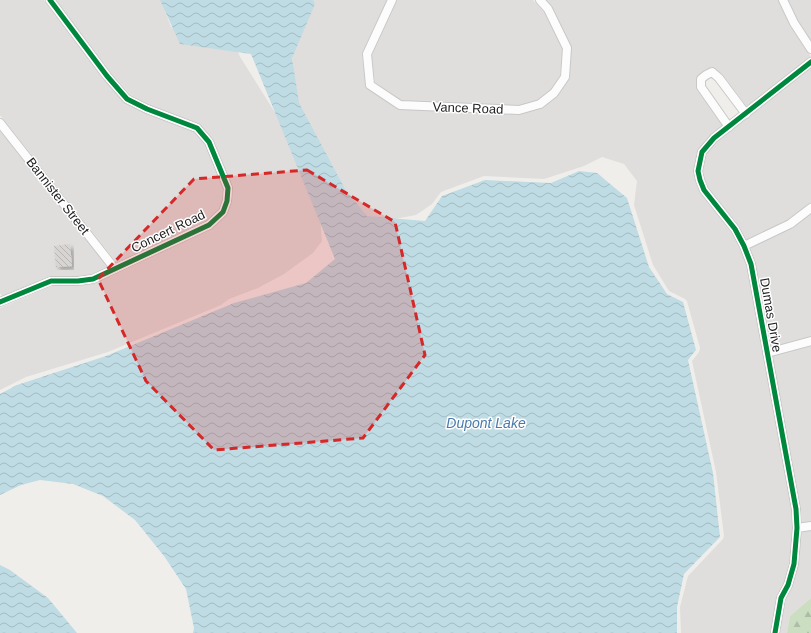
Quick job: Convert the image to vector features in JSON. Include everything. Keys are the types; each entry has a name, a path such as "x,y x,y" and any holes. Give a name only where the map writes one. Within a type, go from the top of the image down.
{"street":[{"name":"Concert Road","path":"0,302 51,282 93,279 209,225 223,212 227,201 228,188 210,142 197,128 147,109 127,98 107,76 50,0"},
{"name":"Vance Road","path":"392,0 367,54 370,85 400,105 519,110 540,104 554,94 565,77 567,48 548,9 540,0"},
{"path":"783,0 794,24 811,49"},
{"name":"Dumas Drive","path":"775,633 782,598 788,585 794,564 797,528 796,509 751,264 735,229 704,190 698,171 702,152 714,138 811,62"},
{"path":"729,127 701,87 701,79 706,75 712,72 719,78 746,114"},
{"name":"Bannister Street","path":"0,122 115,269"},
{"path":"744,246 790,224 811,208"},
{"path":"767,353 811,341"},
{"path":"797,528 811,526"}],"highlighted area":[{"path":"307,170 395,222 425,355 363,438 214,450 146,381 98,279 194,179"}],"shaded area":[{"path":"0,0 44,0 104,79 124,101 145,113 194,132 206,145 224,189 223,201 219,210 207,222 117,263 0,115"},
{"path":"55,0 166,0 165,11 171,27 189,41 235,37 239,55 279,119 320,218 322,241 313,253 284,274 258,288 229,299 221,305 108,352 26,377 0,390 0,308 52,286 78,286 94,283 114,275 211,229 226,215 232,201 232,186 213,139 199,124 149,105 131,95 111,73"},
{"path":"304,0 388,0 362,55 366,86 368,89 397,109 518,114 542,108 558,95 569,76 571,46 551,6 546,0 778,0 790,26 811,57 748,108 723,75 715,69 711,68 698,76 696,80 697,90 723,126 699,149 694,171 695,181 701,193 731,232 747,265 792,510 793,528 789,563 784,584 777,598 770,633 681,633 680,607 688,576 723,539 724,536 716,472 692,361 699,352 700,348 687,301 669,291 653,265 634,205 637,181 624,164 602,157 584,166 544,179 484,176 441,192 432,204 416,215 373,223 354,210 296,117 291,38"},
{"path":"397,0 533,0 544,12 563,49 560,76 551,91 538,100 519,106 402,101 375,82 371,54"},
{"path":"788,0 811,0 811,41 798,21"},
{"path":"811,68 811,203 788,221 747,241 739,226 708,188 703,171 706,153 717,141"},
{"path":"0,130 108,267 92,275 78,277 50,277 3,297 0,293"},
{"path":"811,213 811,337 771,347 755,263 750,248 793,227"},
{"path":"811,346 811,522 802,523 801,509 772,356"},
{"path":"811,530 811,598 790,616 787,633 779,633 786,599 798,564 801,531"}],"green space":[{"path":"811,598 811,633 787,633 790,616"}],"water":[{"name":"Dupont Lake","path":"160,0 313,0 315,4 292,58 299,103 345,189 367,216 425,221 442,196 485,180 551,183 579,171 597,173 627,198 649,267 667,294 683,302 696,350 688,360 713,473 720,537 684,574 677,607 677,633 193,633 194,628 186,589 164,556 135,520 103,496 73,484 40,480 21,485 0,495 0,394 17,385 106,356 234,303 306,283 335,259 251,54 180,44"},
{"path":"0,565 10,570 48,598 77,633 0,633"}],"building":[{"path":"70,244 72,266 56,267 54,246"}],"cycle path":[{"path":"0,302 51,281 78,281 93,279 209,225 223,212 227,201 228,188 209,142 197,128 147,109 127,99 107,76 50,0"},
{"path":"775,633 781,598 788,585 794,564 797,528 796,509 751,264 735,229 704,190 698,171 702,152 714,138 811,62"}]}
